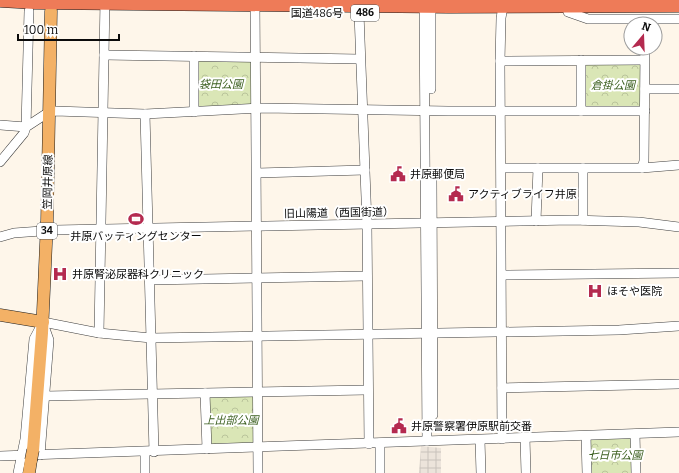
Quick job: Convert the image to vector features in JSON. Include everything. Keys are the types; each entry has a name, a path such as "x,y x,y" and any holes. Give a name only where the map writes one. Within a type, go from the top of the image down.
{"highway":[{"path":"0,0 29,4"},
{"path":"0,9 29,4"},
{"name":"国道486号","path":"29,4 427,7 679,4"},
{"name":"国道486号","path":"572,6 679,11"}],"main road":[{"name":"笠岡井原線","path":"29,473 32,455 42,322 47,230 51,4"},
{"path":"0,315 42,322"}],"street":[{"path":"0,162 24,133 26,128 29,4"},
{"path":"99,333 105,5"},
{"path":"255,6 257,109 258,473"},
{"path":"359,6 367,224 367,390 369,444"},
{"path":"502,439 502,112 500,61 504,6"},
{"path":"572,6 588,19 623,20"},
{"path":"427,7 430,441"},
{"path":"663,20 679,18"},
{"path":"104,54 360,59"},
{"path":"194,56 194,112"},
{"path":"642,168 644,161 644,56"},
{"path":"581,60 582,111"},
{"path":"500,61 644,60"},
{"path":"645,89 679,89"},
{"path":"0,125 26,128 49,112 55,111 145,114 257,109 502,112 645,111"},
{"path":"145,114 153,394 150,452 145,473"},
{"path":"502,168 642,168 679,165"},
{"path":"536,221 538,168"},
{"path":"583,168 583,220"},
{"path":"257,173 364,170"},
{"name":"旧山陽道（西国街道）","path":"0,237 14,233 47,230 501,221 583,220 639,222 679,227"},
{"path":"502,275 679,273"},
{"path":"150,280 367,276"},
{"path":"42,322 99,333 151,338 368,333 619,330 679,326"},
{"path":"18,473 32,455 45,396 49,340 42,322"},
{"path":"502,388 679,384"},
{"path":"45,396 367,390"},
{"path":"206,393 207,449"},
{"path":"0,456 150,452 679,432"},
{"path":"634,434 636,473"},
{"path":"586,436 587,473"},
{"path":"525,438 526,473"},
{"path":"480,440 481,473"},
{"path":"380,443 380,473"}],"green space":[{"name":"袋田公園","path":"197,60 250,60 252,64 252,105 196,107"},
{"name":"倉掛公園","path":"584,62 637,62 641,66 641,107 585,108"},
{"name":"上出部公園","path":"251,395 254,398 255,442 252,444 211,445 208,398 210,396"},
{"name":"七日市公園","path":"633,437 634,473 589,473 588,438"}],"shaded area":[{"path":"421,446 441,448 441,473 419,473"}],"place":[{"name":"井原郵便局","path":"398,174"},
{"name":"アクティブライフ井原","path":"456,194"},
{"name":"井原バッティングセンター","path":"136,219"},
{"name":"井原腎泌尿器科クリニック","path":"60,274"},
{"name":"ほそや医院","path":"595,291"},
{"name":"井原警察署伊原駅前交番","path":"399,426"}]}
